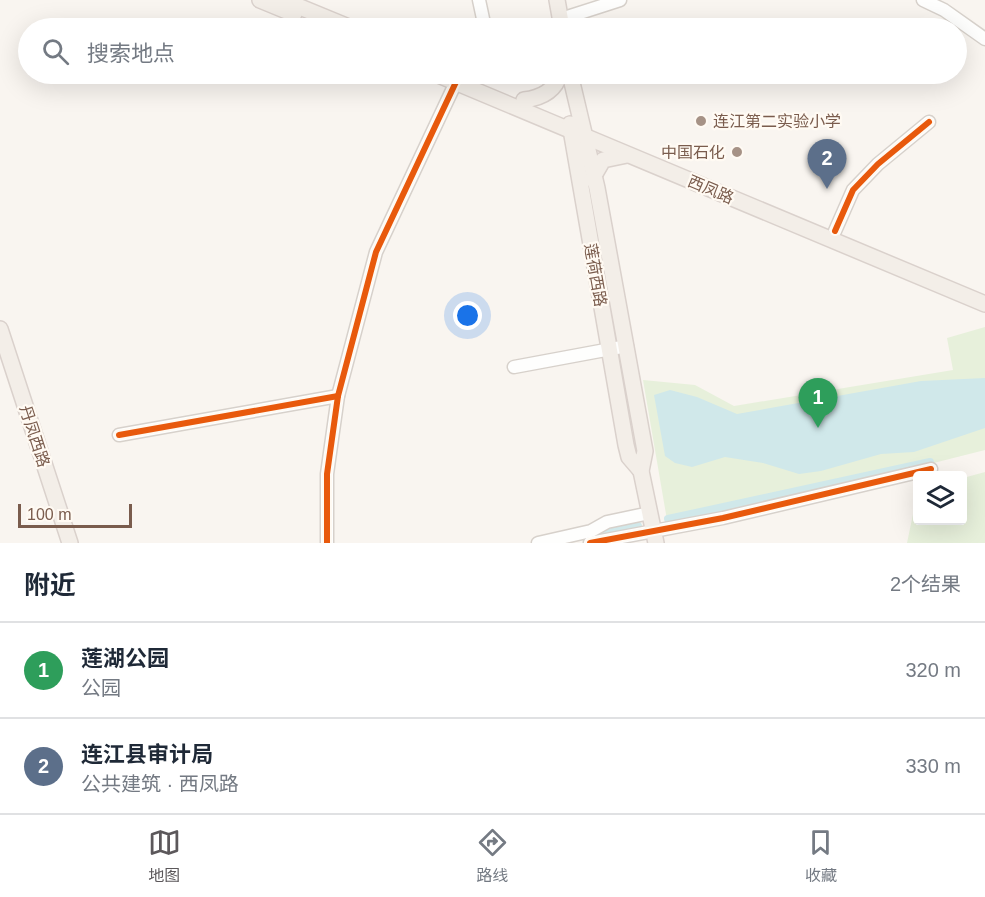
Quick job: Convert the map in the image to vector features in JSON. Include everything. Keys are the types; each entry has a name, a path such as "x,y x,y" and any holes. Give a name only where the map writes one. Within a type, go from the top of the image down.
{"main road":[{"path":"260,0 304,18"},
{"path":"283,0 327,18"},
{"path":"550,0 556,18"},
{"path":"557,0 558,18"},
{"name":"西凤路","path":"472,84 985,294"},
{"name":"西凤路","path":"476,84 524,100 630,155 985,304"},
{"path":"524,100 547,93 556,84"},
{"name":"莲荷西路","path":"564,84 576,128"},
{"name":"莲荷西路","path":"571,84 609,349 628,454 642,471"},
{"path":"586,180 603,160 630,155"},
{"name":"莲荷西路","path":"586,180 597,188 645,451 642,471 655,538"},
{"name":"丹凤西路","path":"0,329 70,543"},
{"name":"丹凤西路","path":"0,360 60,543"}],"street":[{"path":"479,0 483,18"},
{"path":"576,18 620,0"},
{"path":"923,0 954,18"},
{"path":"967,27 985,39"},
{"path":"327,543 327,474 338,396 376,252 455,84"},
{"path":"835,231 853,190 878,164 929,122"},
{"path":"514,367 627,346"},
{"path":"119,435 338,396"},
{"path":"590,543 638,532 655,538 931,469"},
{"path":"538,543 591,531 608,522 650,513"}],"green space":[{"path":"985,327 985,450 902,471 667,520 643,380 695,385 734,406 953,370 947,338"},
{"path":"985,472 985,543 907,543 913,514 913,525 967,525 967,477"}],"water":[{"path":"985,378 985,428 914,452 881,454 821,471 799,474 763,463 725,457 692,467 675,463 665,456 654,395 670,390 697,397 737,414 921,381"}],"waterway":[{"path":"668,519 930,462"},
{"path":"586,538 638,526"}],"cycle path":[{"path":"327,543 327,474 338,396 376,252 455,84"},
{"path":"835,231 853,190 878,164 929,122"},
{"path":"119,435 338,396"},
{"path":"590,543 723,518 931,469"}],"place":[{"name":"连江第二实验小学","path":"701,121"},
{"name":"中国石化","path":"737,152"},
{"name":"连江县审计局","path":"827,189"},
{"name":"莲湖公园","path":"818,428"}]}
